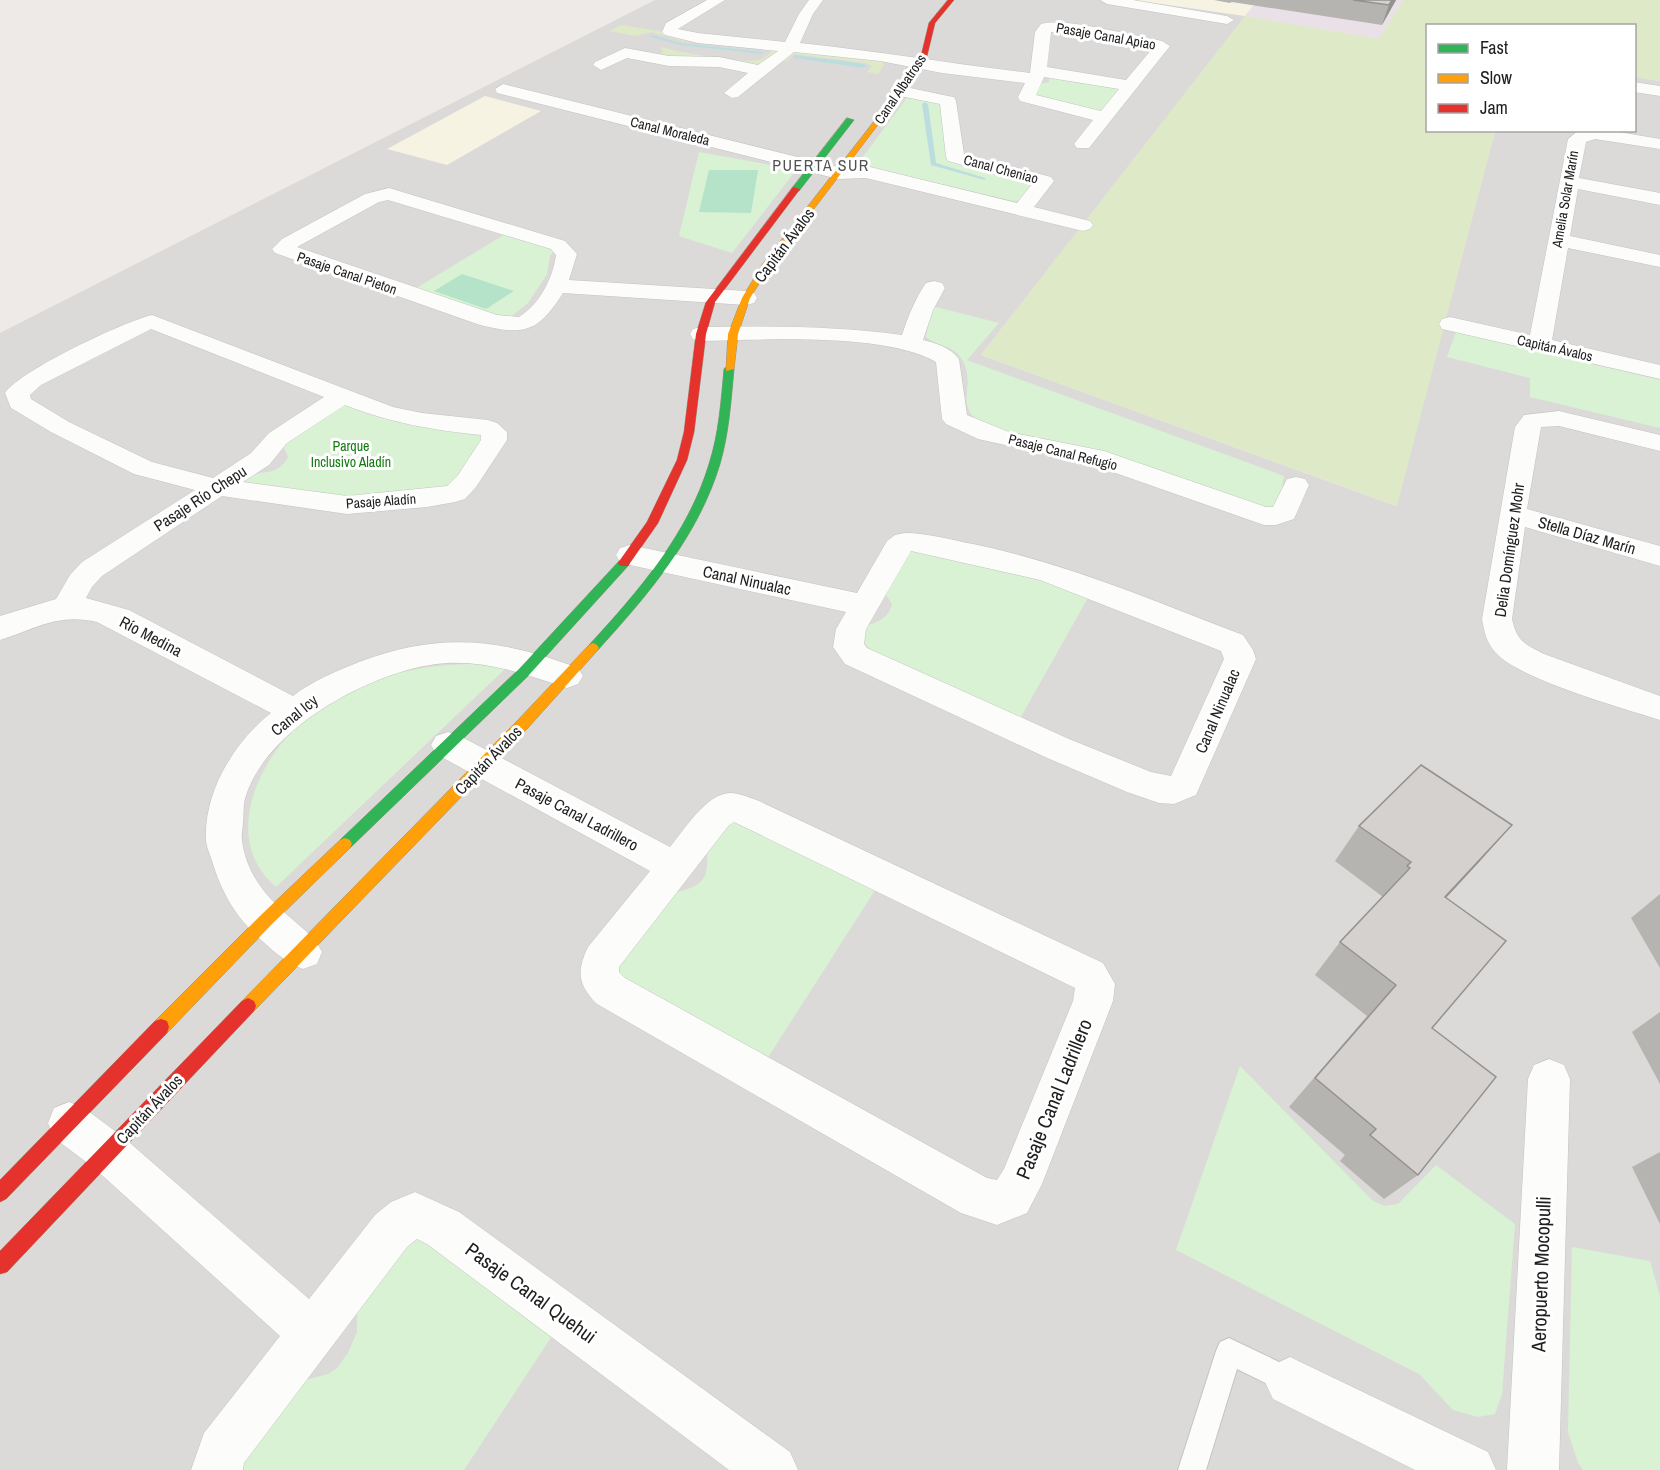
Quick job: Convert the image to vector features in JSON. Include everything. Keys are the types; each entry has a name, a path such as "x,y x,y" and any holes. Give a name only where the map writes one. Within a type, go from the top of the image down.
{"street":[{"path":"718,0 671,26 670,32 707,39 791,45 920,64 1131,86"},
{"path":"732,93 763,71 791,45 806,14 816,0"},
{"name":"Canal Albatross","path":"838,173 920,64 926,50 932,23 951,0"},
{"path":"1107,0 1149,3 1227,20"},
{"name":"Pasaje Canal Apiao","path":"1083,144 1106,117 1131,86 1162,45 1048,26 1043,32 1037,75 1026,95 1030,100 1106,117"},
{"path":"601,65 625,53 669,61 710,61 763,71"},
{"path":"1636,87 1660,91"},
{"name":"Canal Moraleda","path":"503,89 838,173 866,172 1023,209 1078,230 854,183 838,173"},
{"name":"Canal Cheniao","path":"901,91 948,101 955,157 1044,181 1023,209"},
{"name":"Canal Albatross","path":"813,167 862,106"},
{"name":"Amelia Solar Marín","path":"1542,336 1577,139 1581,136 1607,135 1660,144"},
{"name":"Capitán Ávalos","path":"0,1193 266,920 534,662 630,555 652,524 682,460 689,432 701,334 708,309 715,296 813,167"},
{"name":"Capitán Ávalos","path":"0,1265 484,765 620,619 665,563 687,528 703,496 714,464 722,434 733,334 746,298 765,267 838,173"},
{"path":"1568,182 1660,199"},
{"name":"Pasaje Canal Pieton","path":"380,195 396,195 562,248 567,254 567,262 557,286 535,315 526,322 495,322 282,249 372,198 380,195"},
{"path":"1558,240 1660,261"},
{"path":"557,286 746,298"},
{"path":"910,344 922,310 934,288"},
{"name":"Capitán Ávalos","path":"1452,317 1542,336 1660,356"},
{"name":"Pasaje Aladín","path":"152,322 340,397 403,417 488,428 494,432 494,440 467,481 455,493 443,496 347,505 217,487 166,475 126,461 60,427 20,403 17,393 33,380 135,327 152,322"},
{"name":"Pasaje Canal Refugio","path":"701,334 872,337 910,344 934,351 946,359 954,416 961,423 1021,442 1094,457 1268,516 1284,513 1296,485"},
{"name":"Capitán Ávalos","path":"1542,336 1660,372"},
{"name":"Pasaje Río Chepu","path":"67,607 80,582 92,569 260,459 278,438 340,397"},
{"name":"Delia Domínguez Mohr","path":"1660,443 1559,418 1533,420 1528,427 1524,442 1497,619 1499,632 1506,645 1522,656 1552,670 1660,708"},
{"name":"Stella Díaz Marín","path":"1513,514 1660,556"},
{"name":"Canal Ninualac","path":"905,542 917,542 1048,572 1222,638 1238,650 1240,659 1184,784 1174,790 1159,789 1057,748 856,656 848,647 849,636 863,604 897,548 905,542"},
{"name":"Canal Ninualac","path":"630,555 863,604"},
{"name":"Río Medina","path":"0,629 33,615 67,607 93,608 106,612 294,711"},
{"name":"Canal Icy","path":"303,952 250,904 237,883 224,844 224,819 233,786 250,756 270,732 318,694 345,680 400,659 457,652 485,653 534,662 567,676"},
{"name":"Pasaje Canal Ladrillero","path":"448,745 675,867"},
{"name":"Pasaje Canal Ladrillero","path":"730,807 738,808 1089,976 1095,984 1093,1001 1015,1195 1006,1202 993,1203 977,1197 611,991 601,981 598,971 602,959 675,867 717,815 730,807"},
{"name":"Aeropuerto Mocopulli","path":"1533,1470 1549,1079"},
{"path":"69,1123 108,1152 313,1334"},
{"name":"Pasaje Canal Quehui","path":"217,1470 222,1450 391,1232 407,1218 421,1216 442,1228 772,1470"},
{"path":"1290,1382 1470,1470"}],"lane":[{"path":"1192,1470 1229,1351 1290,1382"}],"shaded area":[{"path":"655,0 1258,0 981,355 1396,506 1495,132 1636,132 1636,77 1660,81 1660,1470 0,1470 0,333"},
{"path":"1134,0 1258,0 1245,16"},
{"path":"1258,0 1403,0 1379,39 1245,16"},
{"path":"485,96 541,111 447,165 387,149"}],"green space":[{"path":"1403,0 1660,0 1660,81 1636,77 1636,24 1426,24 1426,132 1495,132 1397,506 981,355 1245,16 1379,39"},
{"path":"621,25 671,35 780,50 764,66 660,56 663,52 660,47 725,59 750,61 764,58 771,52 767,49 683,41 651,32 635,36 609,31"},
{"path":"792,52 882,61 884,65 878,74 867,72 872,66 866,63 794,54 787,61 782,61"},
{"path":"1049,77 1115,86 1122,91 1102,112 1044,102 1032,93 1040,84 1049,82"},
{"path":"909,95 943,100 948,153 1036,181 1020,200 1014,201 864,166 862,158"},
{"path":"699,152 782,167 793,174 732,253 679,236"},
{"path":"709,170 758,170 751,213 699,212"},
{"path":"507,233 556,248 550,256 547,274 528,303 508,319 413,290"},
{"path":"462,274 514,291 486,309 434,291"},
{"path":"932,306 999,323 967,360 1284,476 1279,503 1270,509 1002,432 984,424 973,416 968,407 966,399 968,381 961,358 954,350 926,337"},
{"path":"1456,332 1660,380 1660,428 1530,397 1530,378 1447,357"},
{"name":"Parque Inclusivo Aladín","path":"348,404 388,419 482,434 484,440 451,485 435,491 358,499 249,483 244,480 249,476 278,468 288,457 283,445 339,405"},
{"path":"910,551 972,558 1089,596 1018,722 875,654 861,640 865,627 888,614 892,604 885,593"},
{"path":"472,664 506,668 276,887 259,868 251,847 248,824 252,801 260,779 286,738 319,708 368,682 402,672 437,666"},
{"path":"738,819 879,884 767,1059 627,981 619,973 618,965 676,892 691,888 700,882 705,875 707,851 713,834"},
{"path":"1240,1066 1373,1201 1385,1206 1398,1204 1436,1165 1515,1224 1502,1394 1495,1414 1478,1417 1453,1410 1419,1374 1176,1250"},
{"path":"424,1235 552,1336 464,1470 232,1470 305,1380 328,1374 337,1368 348,1353 357,1332 357,1306 400,1239"},
{"path":"1572,1247 1650,1261 1660,1296 1660,1470 1583,1470 1578,1463 1568,1432"}],"building":[{"path":"1353,0 1392,0 1389,5"},
{"path":"1421,765 1512,825 1445,897 1506,941 1432,1028 1496,1077 1418,1175 1370,1135 1376,1129 1315,1078 1396,985 1340,942 1410,868 1407,866 1411,862 1359,826"}],"waterway":[{"path":"652,36 680,44 761,52"},
{"path":"795,57 864,66"},
{"path":"925,104 933,164 983,179"}],"traffic: fast":[{"path":"796,189 850,120"},
{"path":"593,648 655,576 690,522 704,494 722,433 729,369"},
{"path":"345,844 453,742 558,637 624,563"}],"traffic: slow":[{"path":"729,369 733,334 746,298 765,267 893,101"},
{"path":"248,1006 522,725 593,648"},
{"path":"161,1027 266,920 345,844"}],"traffic: jam":[{"path":"893,101 924,56 932,23 951,0"},
{"path":"624,563 652,523 682,460 689,432 701,334 711,302 796,189"},
{"path":"0,1265 248,1006"},
{"path":"0,1193 161,1027"}],"district":[{"name":"PUERTA SUR","path":"821,165"}]}
